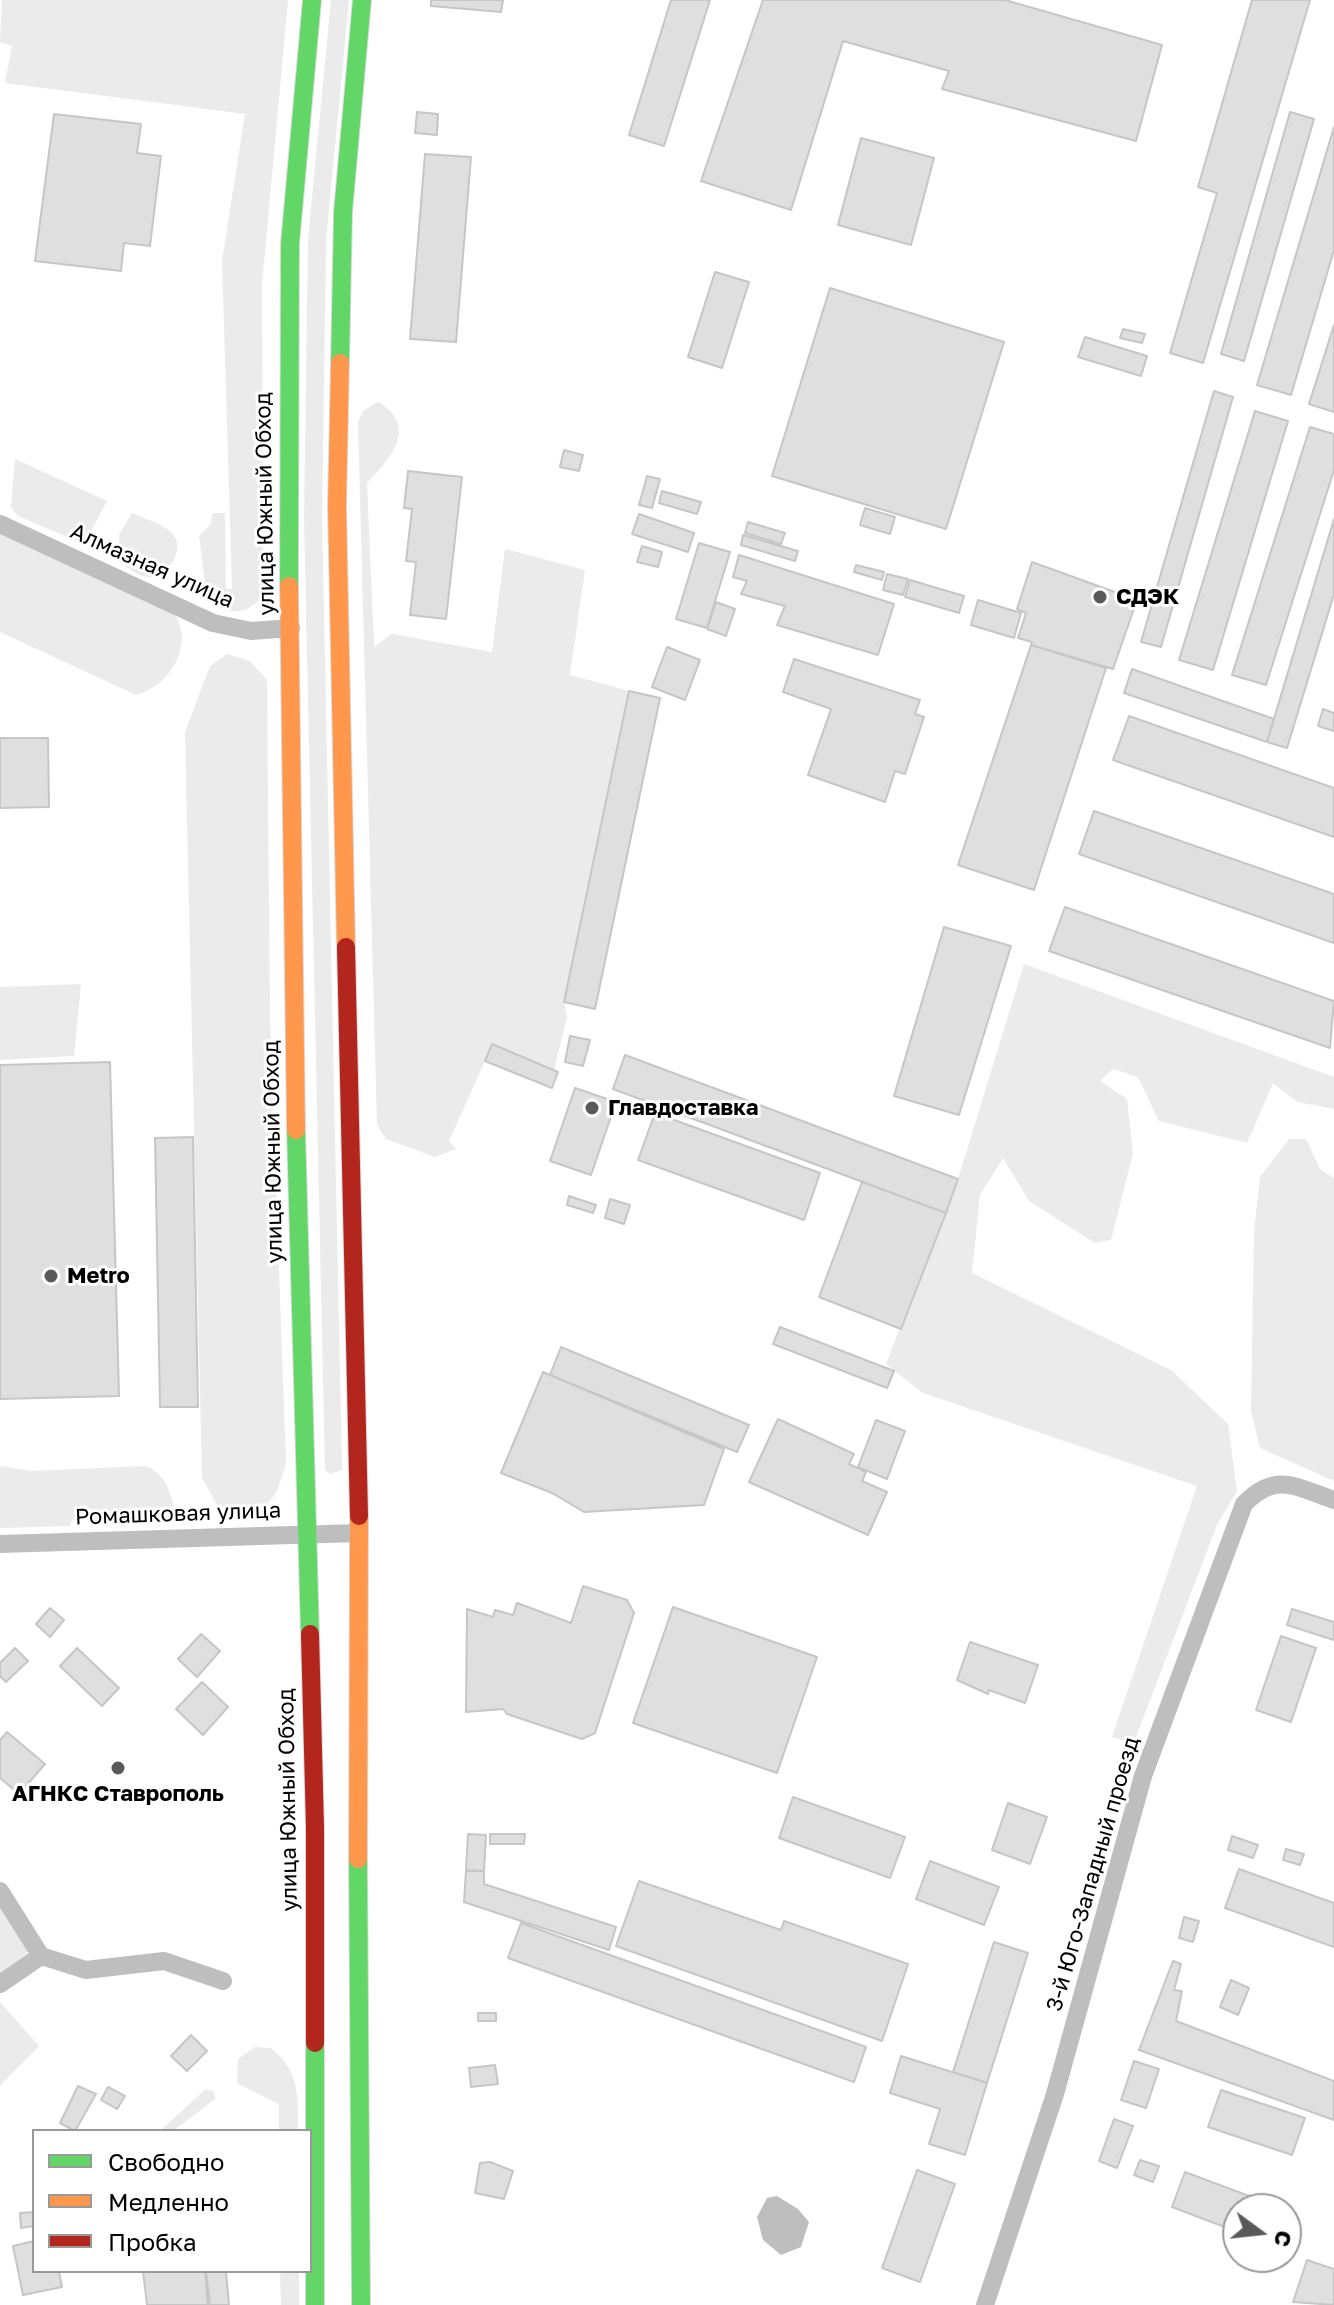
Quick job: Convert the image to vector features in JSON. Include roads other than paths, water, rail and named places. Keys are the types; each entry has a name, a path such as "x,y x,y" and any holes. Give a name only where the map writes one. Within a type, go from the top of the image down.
{"main road":[{"name":"улица Южный Обход","path":"312,0 290,244 287,436 305,1535 315,1828 315,2305"},
{"path":"361,2305 358,1901 361,1631 337,506 343,212 362,0"}],"street":[{"name":"Алмазная улица","path":"0,524 213,623 251,631 291,628"},
{"name":"3-й Юго-Западный проезд","path":"985,2305 1055,2094 1143,1776 1180,1669 1244,1504 1261,1487 1282,1482 1334,1500"},
{"name":"Ромашковая улица","path":"0,1544 358,1533"},
{"path":"0,1891 41,1956 86,1970 164,1961 223,1981"},
{"path":"0,1984 41,1956"}],"place":[{"name":"СДЭК","path":"1100,597"},
{"name":"Главдоставка","path":"592,1108"},
{"name":"Metro","path":"51,1276"},
{"name":"АГНКС Ставрополь","path":"118,1768"}]}
